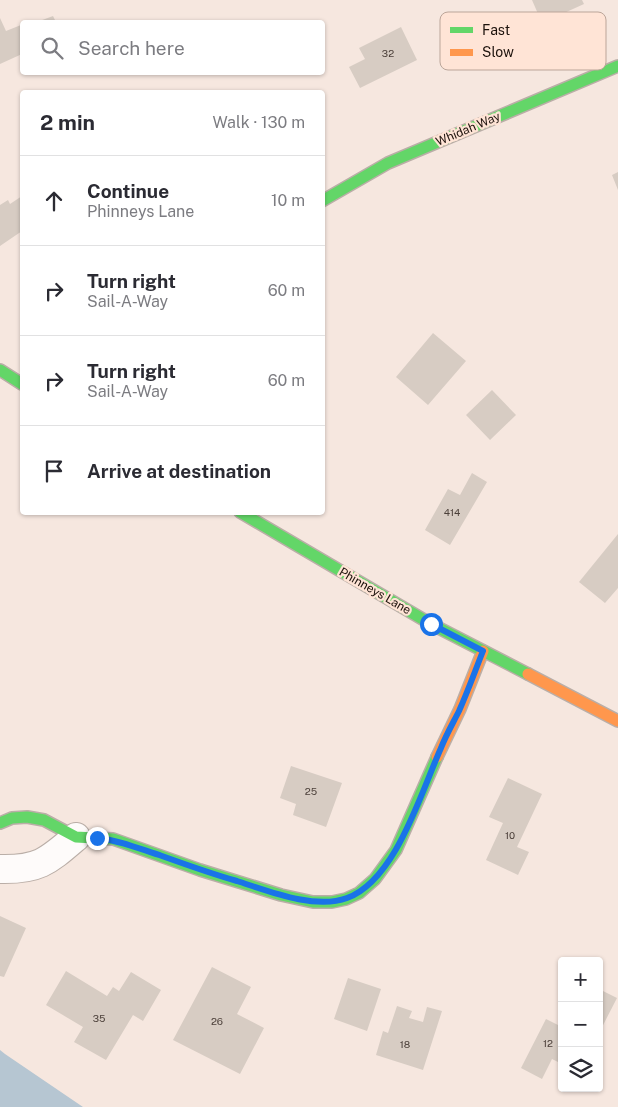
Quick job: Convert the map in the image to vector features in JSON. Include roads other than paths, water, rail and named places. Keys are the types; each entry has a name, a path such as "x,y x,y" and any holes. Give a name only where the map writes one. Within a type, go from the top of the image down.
{"street":[{"name":"Whidah Way","path":"325,199 388,163 618,66"},
{"path":"0,370 20,383"},
{"name":"Phinneys Lane","path":"245,515 431,624 618,721"},
{"path":"0,823 12,818 26,817 44,820 76,837 113,839 200,870 281,895 313,902 332,902 346,899 359,893 375,879 396,850 441,747 460,709 483,651"},
{"path":"0,869 34,867 47,861 76,837"}],"water":[{"path":"0,1050 5,1054 83,1107 0,1107"}]}
